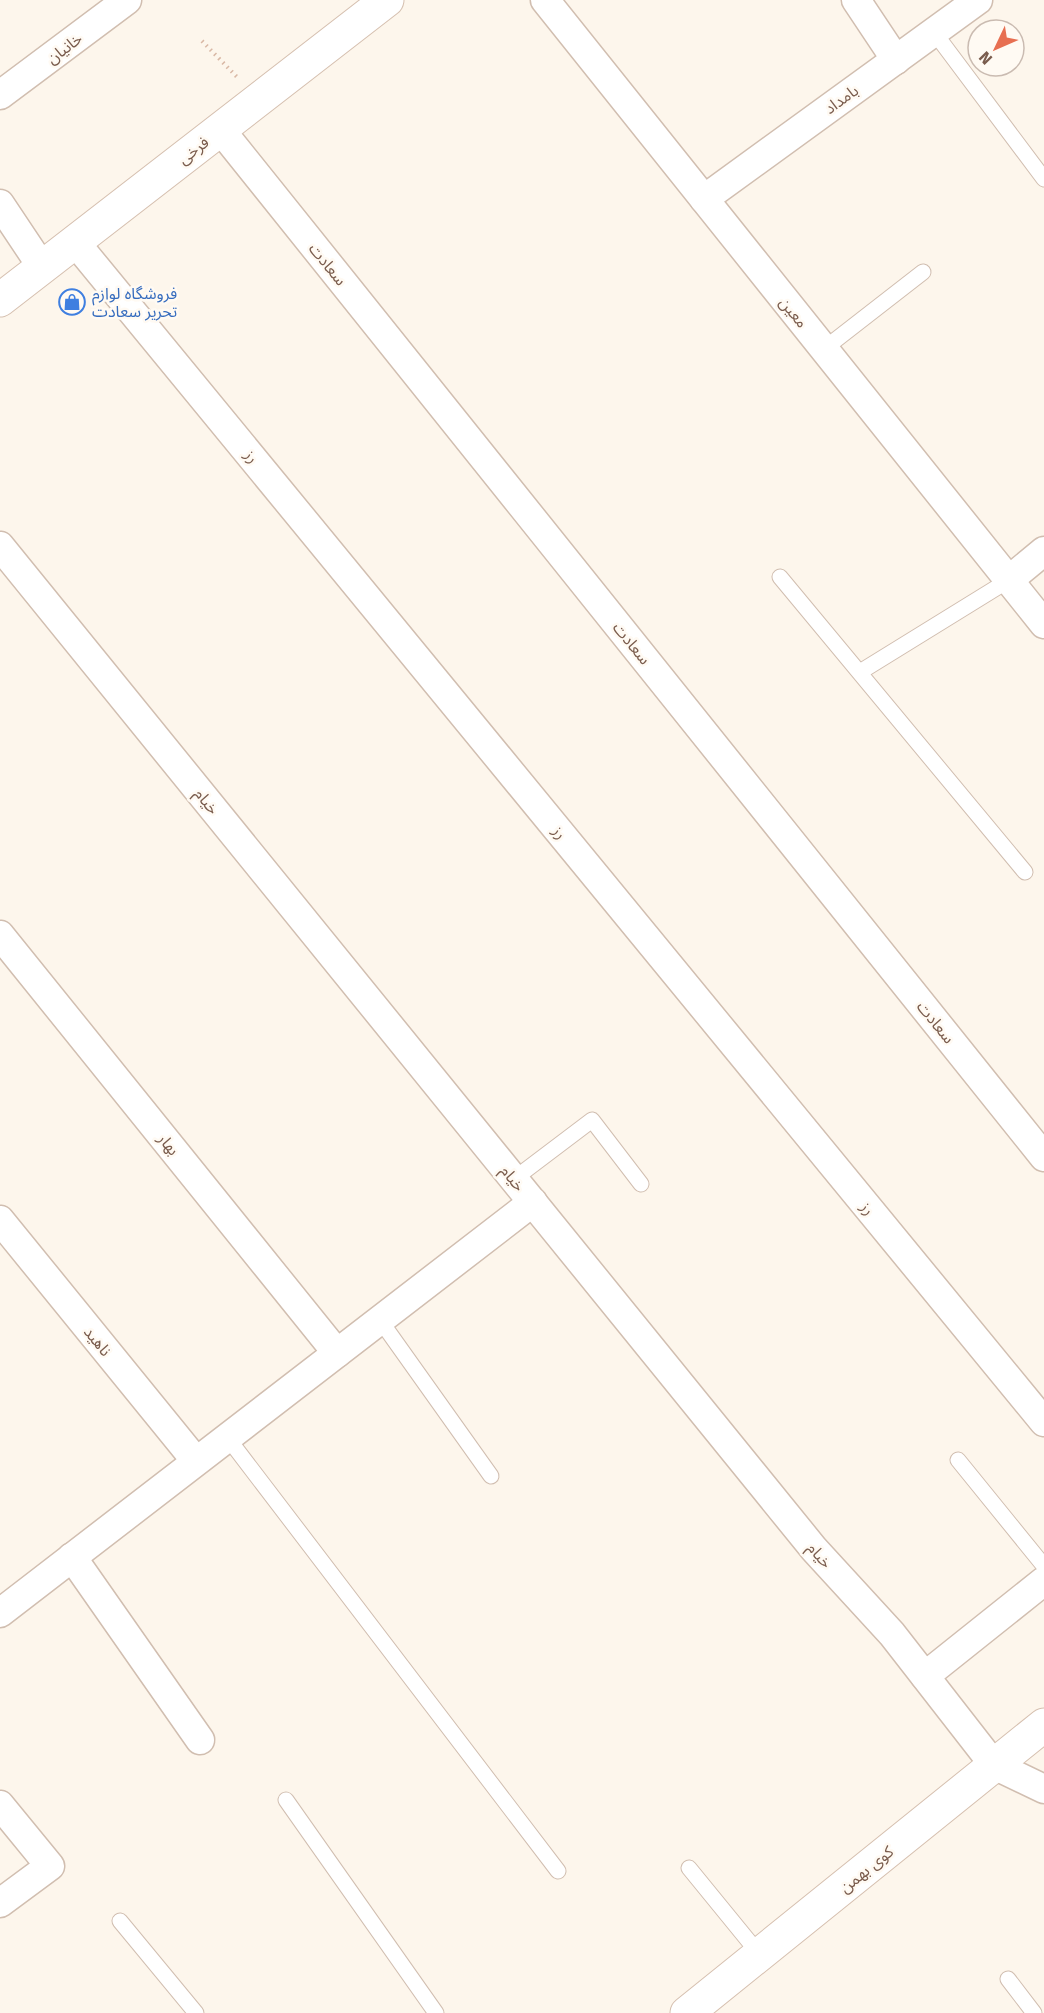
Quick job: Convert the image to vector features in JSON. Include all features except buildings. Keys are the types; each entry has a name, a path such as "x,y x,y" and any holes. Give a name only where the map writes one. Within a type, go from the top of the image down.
{"street":[{"name":"خانیان","path":"0,95 127,0"},
{"name":"فرخی","path":"0,300 387,0"},
{"name":"معین","path":"545,0 1044,624"},
{"path":"856,0 896,60"},
{"name":"بامداد","path":"704,199 978,0"},
{"name":"سعادت","path":"220,129 1044,1157"},
{"path":"0,204 42,267"},
{"name":"رز","path":"75,242 1044,1422"},
{"name":"خیام","path":"0,546 814,1549 892,1634 994,1766 1044,1789"},
{"path":"1009,580 1044,551"},
{"name":"بهار","path":"0,935 337,1353"},
{"path":"5,1599 72,1557 533,1202"},
{"name":"ناهید","path":"0,1220 196,1461"},
{"path":"72,1557 200,1740"},
{"path":"925,1676 1044,1581"},
{"name":"کوی بهمن","path":"687,2013 1044,1725"},
{"path":"0,1805 50,1866 0,1903"}],"lane":[{"path":"934,32 1044,179"},
{"path":"824,349 923,272"},
{"path":"780,577 1025,872"},
{"path":"860,672 1009,580"},
{"path":"514,1179 592,1120 641,1184"},
{"path":"380,1320 491,1476"},
{"path":"227,1437 558,1871"},
{"path":"957,1460 1044,1566"},
{"path":"286,1800 436,2013"},
{"path":"689,1868 759,1955"},
{"path":"120,1920 196,2013"},
{"path":"1008,1979 1034,2013"}],"path":[{"path":"202,41 258,100"}],"place":[{"name":"فروشگاه لوازم تحریر سعادت","path":"72,302"}]}
